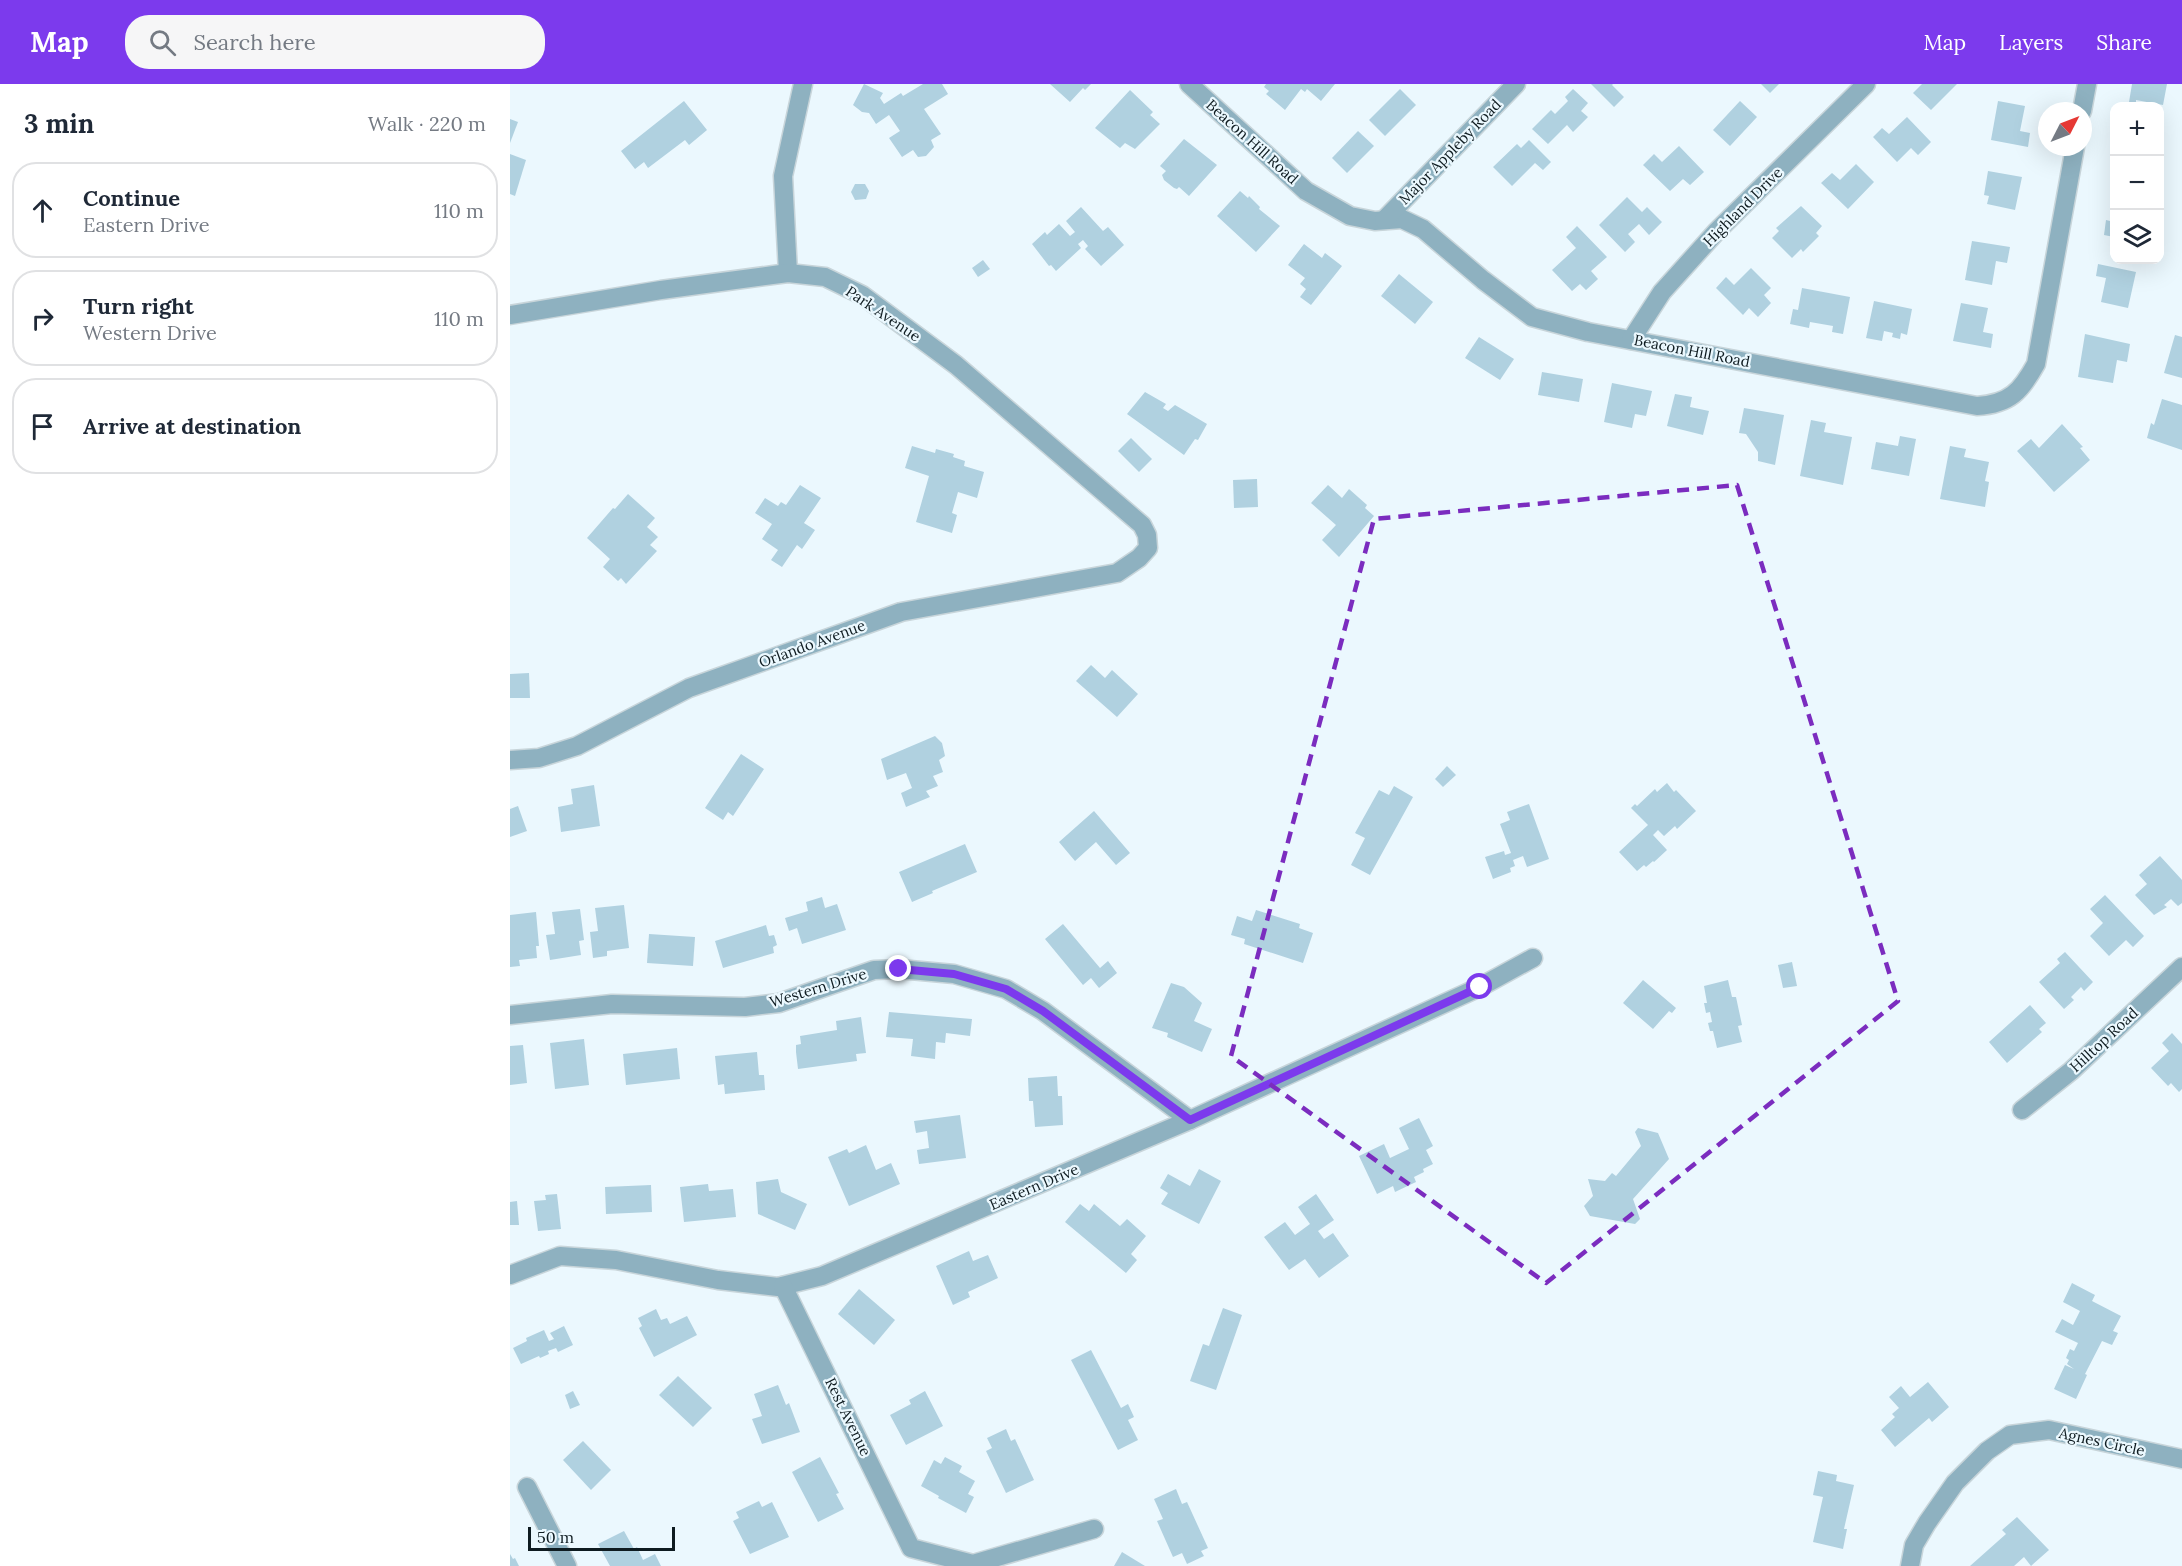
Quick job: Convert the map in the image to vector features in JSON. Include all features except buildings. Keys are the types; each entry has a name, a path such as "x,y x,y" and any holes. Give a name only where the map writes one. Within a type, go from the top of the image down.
{"street":[{"path":"788,273 783,176 803,84"},
{"name":"Beacon Hill Road","path":"1189,84 1306,191 1350,216 1376,221 1402,219 1423,229 1483,280 1532,317 1588,332 1977,406 1996,405 2015,394 2027,380 2036,364 2073,156"},
{"name":"Major Appleby Road","path":"1384,220 1516,84"},
{"name":"Highland Drive","path":"1631,340 1662,292 1716,232 1866,84"},
{"path":"2084,102 2087,84"},
{"name":"Park Avenue","path":"510,315 661,290 788,273 825,277 862,295 956,365 1142,525 1147,535 1148,548 1128,568"},
{"name":"Orlando Avenue","path":"510,760 539,758 577,746 689,688 901,612 1117,573 1128,568"},
{"name":"Eastern Drive","path":"510,1275 560,1256 616,1260 717,1280 778,1287 822,1276 1190,1120 1480,987 1533,958"},
{"name":"Hilltop Road","path":"2022,1110 2071,1071 2182,967"},
{"name":"Western Drive","path":"510,1015 612,1004 745,1007 779,1004 874,970 899,969 954,974 1006,989 1043,1011 1190,1120"},
{"name":"Rest Avenue","path":"783,1286 911,1548 973,1564 1094,1529"},
{"name":"Agnes Circle","path":"1910,1566 1914,1545 1956,1483 1987,1451 2010,1436 2049,1430 2182,1459"},
{"path":"527,1487 567,1566"}],"highlighted area":[{"path":"1737,485 1898,1001 1546,1283 1231,1056 1374,519"}],"route":[{"path":"899,969 954,974 1006,989 1043,1011 1190,1120 1480,987"}]}
